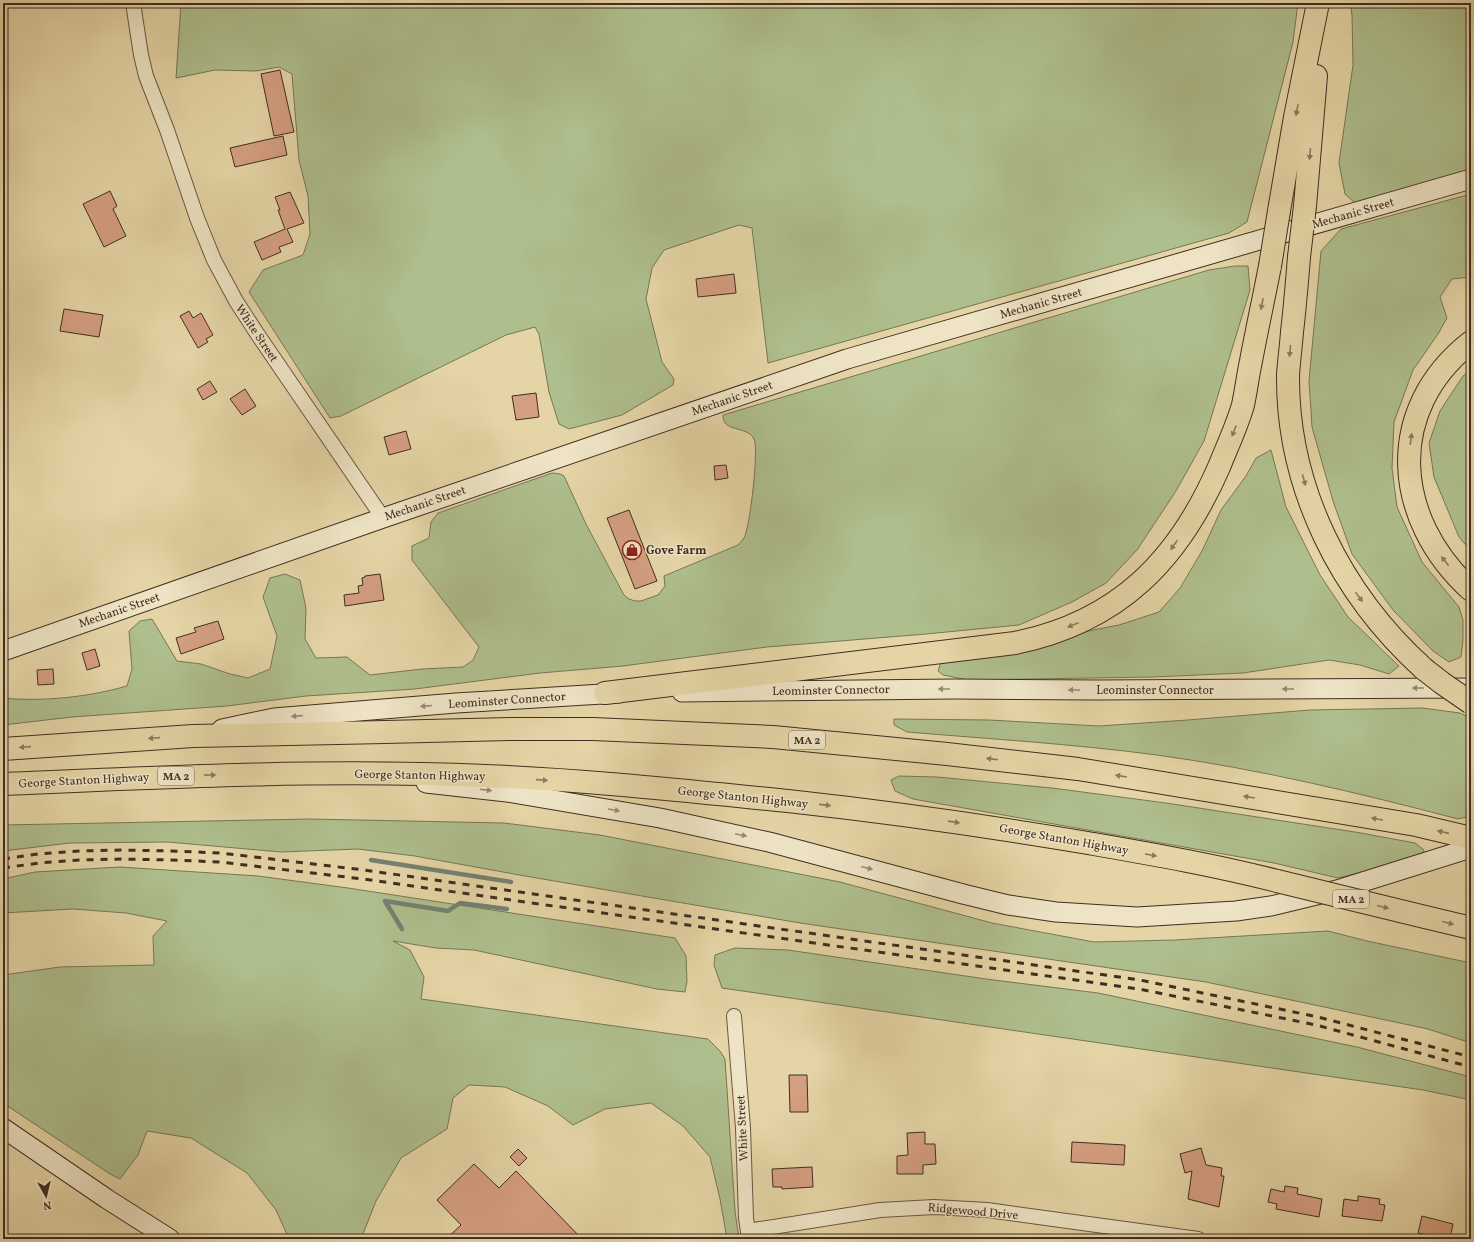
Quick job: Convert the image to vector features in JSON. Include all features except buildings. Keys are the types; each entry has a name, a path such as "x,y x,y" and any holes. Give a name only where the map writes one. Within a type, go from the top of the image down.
{"highway":[{"path":"605,693 1016,643 1050,635 1078,624 1112,604 1145,578 1171,549 1197,511 1212,483 1232,436 1242,406 1270,266 1295,117 1318,3"},
{"path":"1322,3 1305,206 1290,356 1289,382 1294,436 1314,513 1324,538 1352,586 1383,628 1424,669 1471,703"},
{"path":"1471,342 1456,354 1444,367 1433,382 1423,400 1412,430 1409,466 1415,502 1424,529 1452,571 1471,590"},
{"name":"MA 2","path":"3,749 193,736 377,733 511,728 773,737 940,753 1078,769 1416,825 1471,838"},
{"name":"George Stanton Highway","path":"3,784 180,776 350,774 485,776 615,784 872,810 996,828 1128,850 1277,881 1471,928"}],"main road":[{"name":"Mechanic Street","path":"3,651 383,518 847,359 1471,179"},
{"name":"Leominster Connector","path":"193,736 274,718 605,693 954,689 1097,690 1471,688"},
{"path":"350,774 507,792 660,818 769,842 963,894 1008,904 1056,912 1137,917 1253,909 1304,899 1337,890 1471,848"},
{"path":"3,1128 107,1199 170,1239"}],"street":[{"name":"White Street","path":"133,3 143,66 151,91 167,130 196,218 214,260 236,301 383,518"},
{"name":"White Street","path":"734,1016 743,1128 748,1235"},
{"name":"Ridgewood Drive","path":"748,1235 880,1210 934,1207 987,1210 1198,1239"}],"green space":[{"path":"181,3 1298,3 1293,42 1247,222 1229,233 768,363 752,228 739,225 664,250 652,268 646,299 662,362 674,379 673,385 622,415 569,429 559,424 549,392 539,334 535,327 506,335 341,416 330,418 249,292 263,270 303,255 310,234 308,196 299,160 292,74 279,67 256,71 215,70 176,78"},
{"path":"1350,3 1471,3 1471,170 1355,203 1345,194 1339,163 1353,65 1352,15"},
{"path":"1471,194 1471,277 1452,279 1440,297 1447,318 1438,334 1413,370 1394,422 1392,468 1397,507 1422,562 1459,607 1463,620 1461,657 1449,662 1433,651 1393,610 1352,554 1333,501 1312,427 1309,381 1321,251 1341,229"},
{"path":"1235,266 1248,266 1250,290 1204,441 1176,491 1137,550 1106,583 1072,602 1019,625 767,647 623,666 540,673 415,689 306,696 227,706 72,717 3,725 3,698 65,698 127,686 132,669 129,631 140,621 152,619 177,661 201,664 230,674 248,678 270,669 277,636 263,597 270,578 285,574 300,580 306,608 305,639 316,658 347,657 370,675 422,669 463,667 473,660 479,647 412,560 412,546 429,538 431,522 438,513 552,473 564,476 586,524 624,595 629,599 641,601 658,595 665,586 664,576 738,545 744,538 749,519 753,488 755,457 754,439 746,432 726,424 723,415 1209,270"},
{"path":"1471,370 1471,551 1459,537 1434,477 1429,443 1440,411 1463,376"},
{"path":"1271,450 1286,507 1320,575 1348,617 1399,666 1389,674 1360,665 1329,660 1243,673 1153,677 968,680 943,675 938,671 941,662 1056,643 1088,631 1119,625 1159,612 1180,588 1202,551 1221,510 1246,476 1256,458"},
{"path":"1422,708 1460,713 1471,718 1471,816 1458,819 1309,782 1233,767 1157,755 1032,742 907,732 894,725 894,719 989,720 1099,726 1310,710"},
{"path":"899,776 937,777 1052,788 1166,803 1355,832 1415,843 1424,850 1423,857 1338,878 1274,863 913,799 895,791 891,780"},
{"path":"310,819 504,823 600,835 840,882 992,923 1094,942 1175,940 1328,931 1367,941 1471,963 1471,1043 1428,1029 1206,982 800,923 415,856 358,849 281,852 168,842 70,843 3,851 3,825"},
{"path":"120,867 258,876 348,888 675,938 686,956 687,981 685,992 657,989 474,950 436,948 393,941 410,950 424,977 421,999 708,1039 720,1051 725,1059 735,1211 739,1239 727,1239 720,1199 710,1157 683,1126 651,1103 605,1109 573,1125 548,1106 505,1087 469,1085 453,1098 447,1129 401,1158 376,1201 361,1239 289,1239 276,1210 247,1173 191,1138 147,1131 138,1155 120,1179 110,1174 3,1103 3,975 60,967 154,965 153,936 167,921 126,913 73,909 3,913 3,879 35,872"},
{"path":"735,948 788,950 986,979 1098,993 1357,1047 1471,1077 1471,1100 1423,1090 722,988 714,965 715,955"}],"waterway":[{"path":"371,860 511,882"},
{"path":"402,929 385,901 448,911 460,903 507,909"}],"railway":[{"path":"3,859 38,854 80,851 171,851 221,853 364,870 1140,980 1318,1017 1471,1057"},
{"path":"3,868 39,863 80,860 171,860 220,862 363,879 1139,989 1316,1025 1471,1067"}],"place":[{"name":"Gove Farm","path":"632,550"}]}
